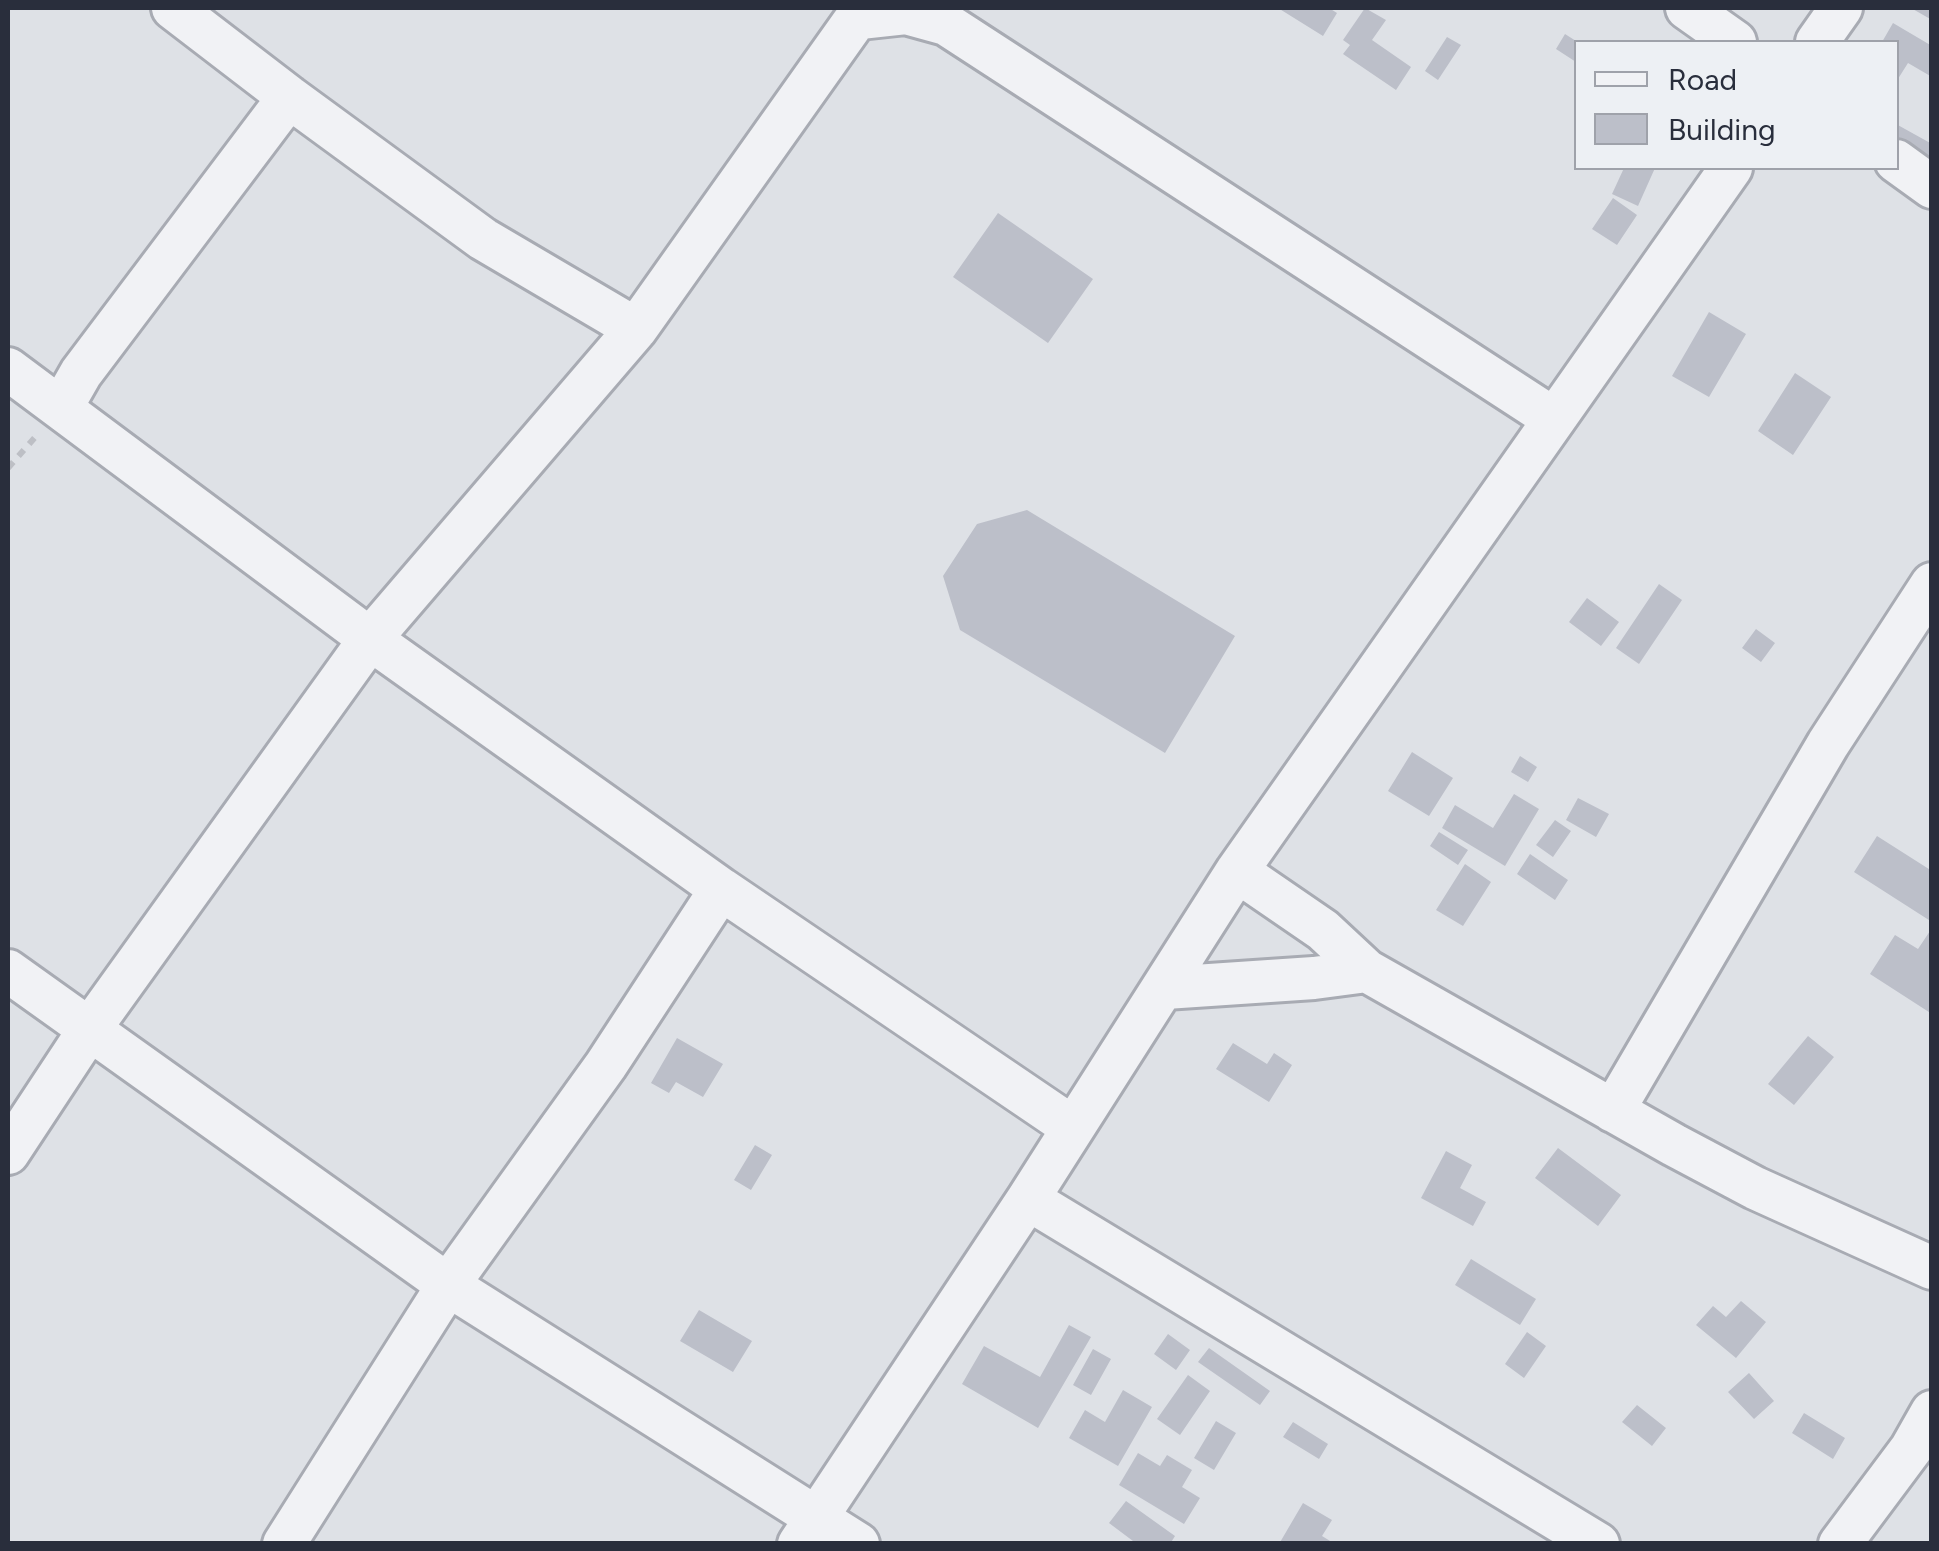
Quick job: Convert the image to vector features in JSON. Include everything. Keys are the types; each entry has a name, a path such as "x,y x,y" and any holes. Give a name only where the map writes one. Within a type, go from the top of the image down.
{"street":[{"path":"174,8 482,239 636,328"},
{"path":"1687,8 1732,40"},
{"path":"1818,40 1840,8"},
{"path":"8,1153 89,1030 370,638 636,328 853,15 895,12 935,16 1554,419"},
{"path":"61,408 82,373 289,98"},
{"path":"1899,164 1932,187"},
{"path":"808,1531 1028,1199 1237,871 1729,170"},
{"path":"8,369 370,638 721,889 1072,1127"},
{"path":"1613,1111 1828,744 1932,584"},
{"path":"1237,871 1322,930 1368,970 1613,1111 1755,1188 1932,1268"},
{"path":"284,1544 448,1286 596,1080 721,889"},
{"path":"8,970 448,1286 808,1531 858,1544"},
{"path":"1165,988 1314,978 1368,970"},
{"path":"1028,1199 1598,1544"},
{"path":"1840,1544 1900,1464 1932,1412"}],"building":[{"path":"1278,8 1329,8 1337,13 1323,36"},
{"path":"1365,8 1386,20 1372,40 1411,67 1396,90 1343,54 1350,45 1343,40"},
{"path":"1911,8 1932,8 1932,20"},
{"path":"1893,23 1932,46 1932,77 1908,63 1899,77 1899,40 1883,40"},
{"path":"1565,34 1574,40 1574,61 1556,49"},
{"path":"1447,37 1461,45 1438,80 1425,71"},
{"path":"1899,126 1932,144 1932,170 1899,152"},
{"path":"1623,170 1654,170 1638,206 1612,194"},
{"path":"1613,198 1637,215 1617,245 1592,229"},
{"path":"998,213 1093,279 1048,343 953,277"},
{"path":"1709,312 1746,334 1709,397 1672,376"},
{"path":"1795,373 1831,397 1793,455 1758,431"},
{"path":"1027,510 1235,636 1165,753 960,630 943,576 977,524"},
{"path":"1659,584 1682,600 1639,664 1616,648"},
{"path":"1587,598 1619,622 1601,646 1569,622"},
{"path":"1756,629 1775,643 1761,662 1742,648"},
{"path":"1412,752 1453,778 1429,816 1388,791"},
{"path":"1520,756 1537,767 1528,782 1511,772"},
{"path":"1514,794 1539,809 1505,866 1442,828 1455,805 1493,828"},
{"path":"1578,798 1609,814 1596,837 1566,820"},
{"path":"1555,820 1571,831 1553,857 1536,845"},
{"path":"1439,832 1468,850 1458,865 1430,846"},
{"path":"1877,836 1932,871 1932,922 1854,872"},
{"path":"1530,854 1568,880 1555,900 1517,874"},
{"path":"1465,864 1491,882 1463,926 1436,910"},
{"path":"1932,928 1932,1014 1870,974 1895,935 1918,949"},
{"path":"1808,1036 1834,1057 1794,1105 1768,1084"},
{"path":"677,1038 723,1064 703,1097 676,1082 669,1093 651,1083"},
{"path":"1233,1043 1267,1064 1274,1053 1292,1065 1269,1102 1216,1069"},
{"path":"755,1145 772,1155 751,1190 734,1180"},
{"path":"1558,1148 1621,1195 1598,1226 1535,1178"},
{"path":"1446,1151 1472,1165 1460,1188 1486,1202 1473,1226 1421,1198"},
{"path":"1471,1259 1536,1299 1520,1325 1455,1285"},
{"path":"1741,1301 1766,1322 1736,1358 1696,1325 1713,1306 1726,1317"},
{"path":"699,1310 752,1341 733,1372 680,1341"},
{"path":"1069,1325 1091,1337 1038,1428 962,1384 984,1346 1040,1377"},
{"path":"1527,1332 1546,1346 1524,1378 1505,1364"},
{"path":"1168,1334 1190,1350 1176,1370 1154,1354"},
{"path":"1209,1348 1270,1391 1260,1405 1198,1362"},
{"path":"1093,1349 1111,1359 1091,1395 1073,1385"},
{"path":"1749,1373 1774,1401 1754,1419 1728,1392"},
{"path":"1188,1375 1210,1391 1180,1435 1157,1419"},
{"path":"1123,1390 1152,1407 1118,1466 1069,1438 1085,1410 1105,1422"},
{"path":"1637,1405 1666,1428 1652,1446 1622,1422"},
{"path":"1804,1413 1845,1438 1833,1459 1792,1433"},
{"path":"1216,1421 1236,1433 1214,1470 1194,1458"},
{"path":"1293,1422 1328,1444 1319,1459 1283,1437"},
{"path":"1138,1453 1160,1466 1167,1455 1192,1470 1182,1487 1200,1498 1184,1524 1119,1485"},
{"path":"1126,1501 1175,1536 1170,1544 1137,1544 1109,1523"},
{"path":"1303,1503 1332,1520 1322,1536 1335,1544 1279,1544"}]}
